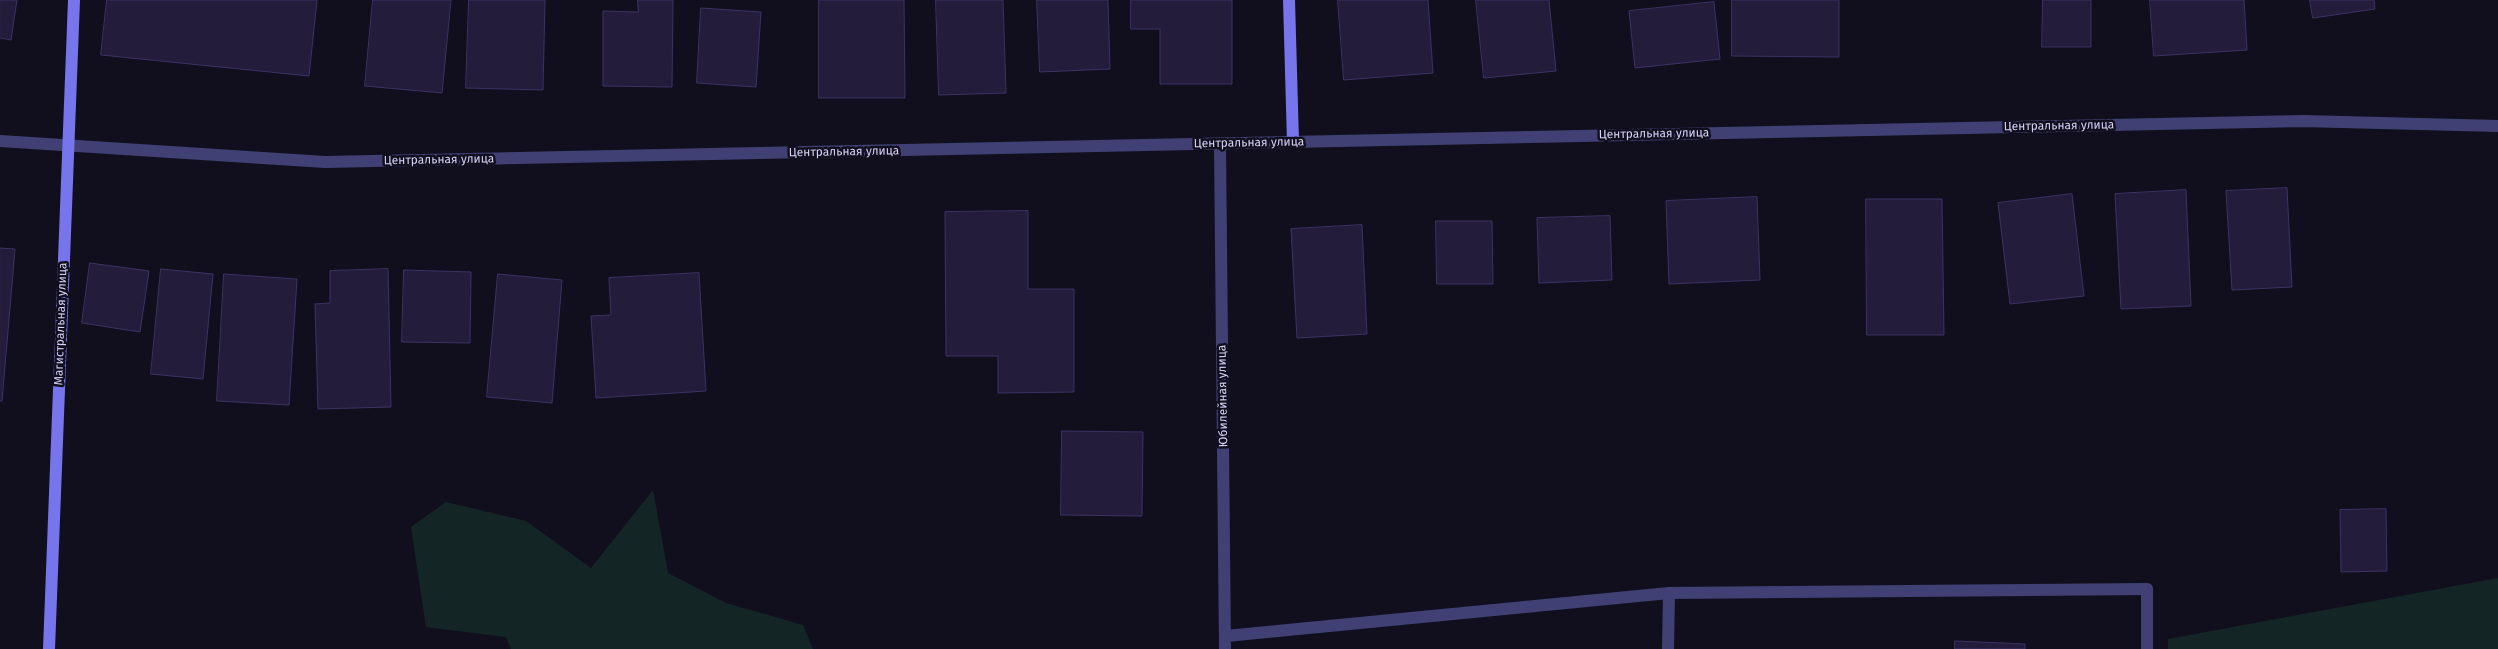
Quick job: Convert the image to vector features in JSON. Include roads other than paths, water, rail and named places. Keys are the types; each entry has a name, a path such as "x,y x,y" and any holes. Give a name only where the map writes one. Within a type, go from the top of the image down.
{"street":[{"name":"Магистральная улица","path":"49,649 74,0"},
{"path":"1289,0 1293,142"},
{"name":"Центральная улица","path":"0,141 325,162 2303,120 2498,126"},
{"name":"Юбилейная улица","path":"1220,144 1225,643"},
{"path":"1225,643 1669,593 2147,589 2147,649"},
{"path":"1668,649 1669,593"}]}
